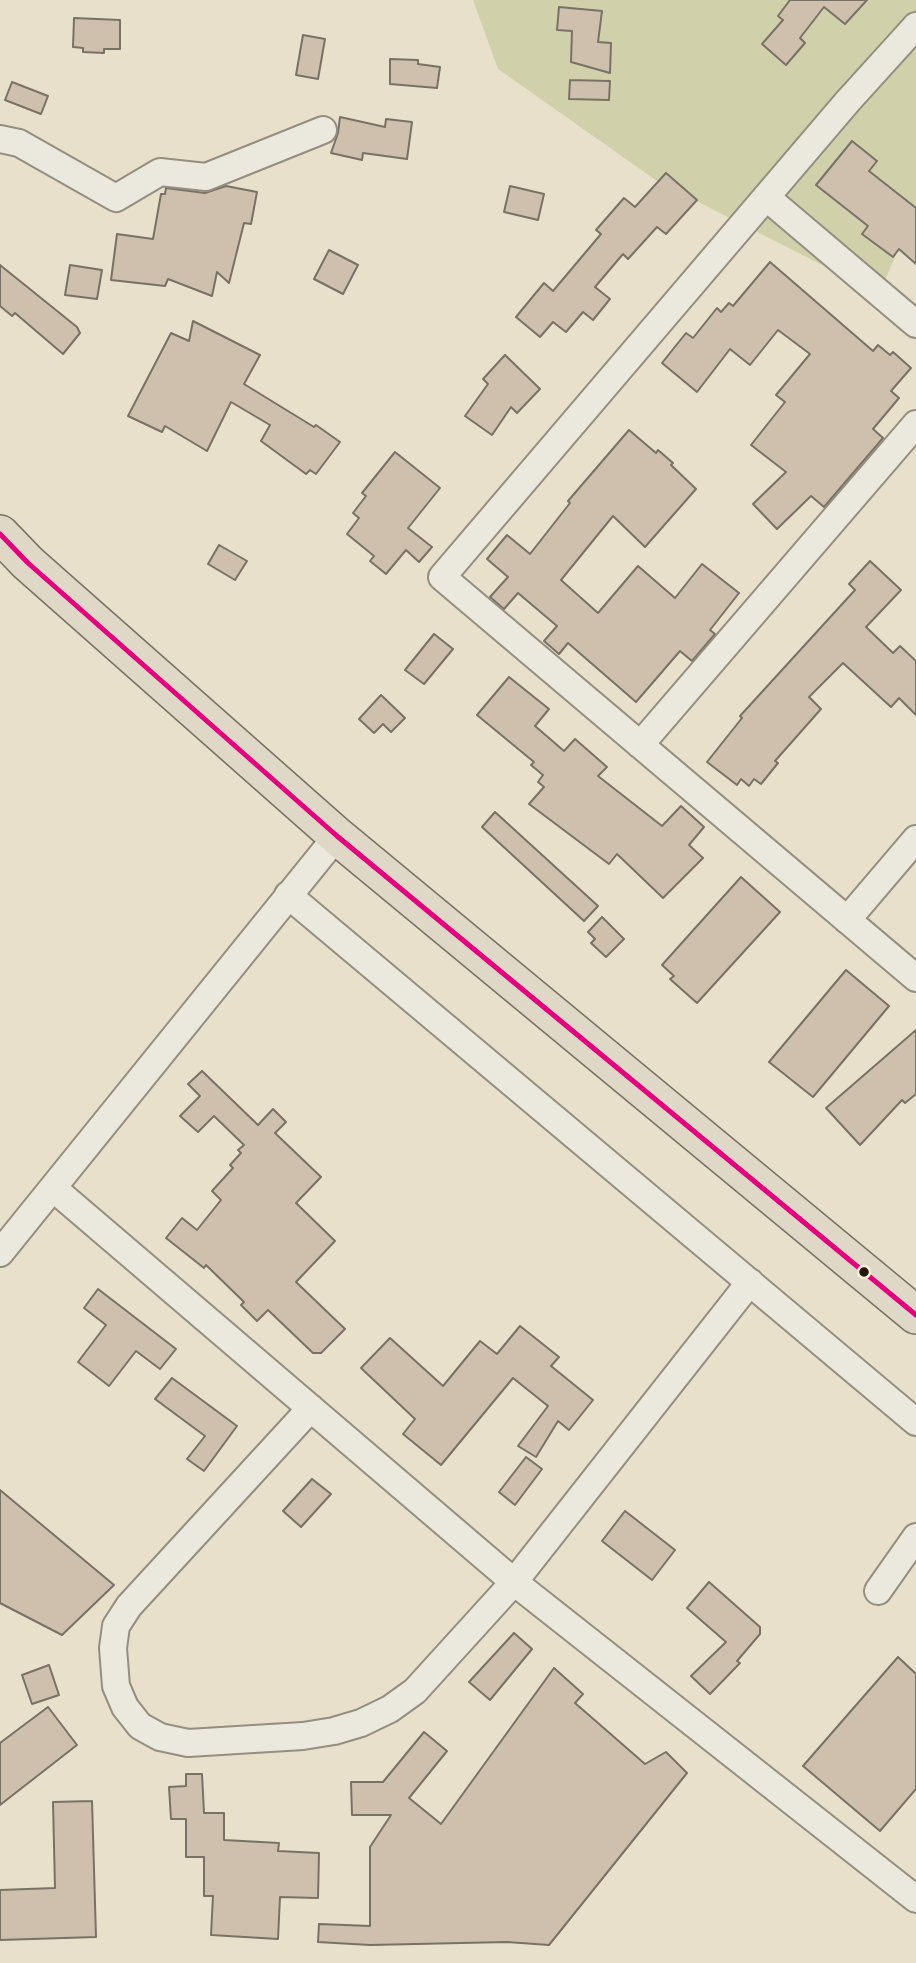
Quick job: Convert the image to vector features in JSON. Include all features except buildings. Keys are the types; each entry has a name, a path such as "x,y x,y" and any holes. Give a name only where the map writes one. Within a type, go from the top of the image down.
{"highway":[{"path":"0,534 28,563 337,836 916,1315"}],"street":[{"path":"916,26 766,197 442,577 916,978"},
{"path":"0,120 9,141 116,198 160,172 206,177 323,130"},
{"path":"766,197 916,324"},
{"path":"640,745 916,425"},
{"path":"0,1253 337,836"},
{"path":"847,920 916,839"},
{"path":"288,895 916,1422"},
{"path":"53,1188 513,1582 916,1899"},
{"path":"311,1408 129,1606 116,1626 113,1648 116,1686 125,1707 140,1726 160,1737 188,1743 303,1736 334,1731 361,1723 390,1709 415,1691 513,1582 750,1282"},
{"path":"878,1591 916,1537"}],"green space":[{"path":"473,0 916,0 916,208 879,294 657,181 498,69"}],"transit line":[{"path":"0,534 28,563 337,836 916,1315"}]}
